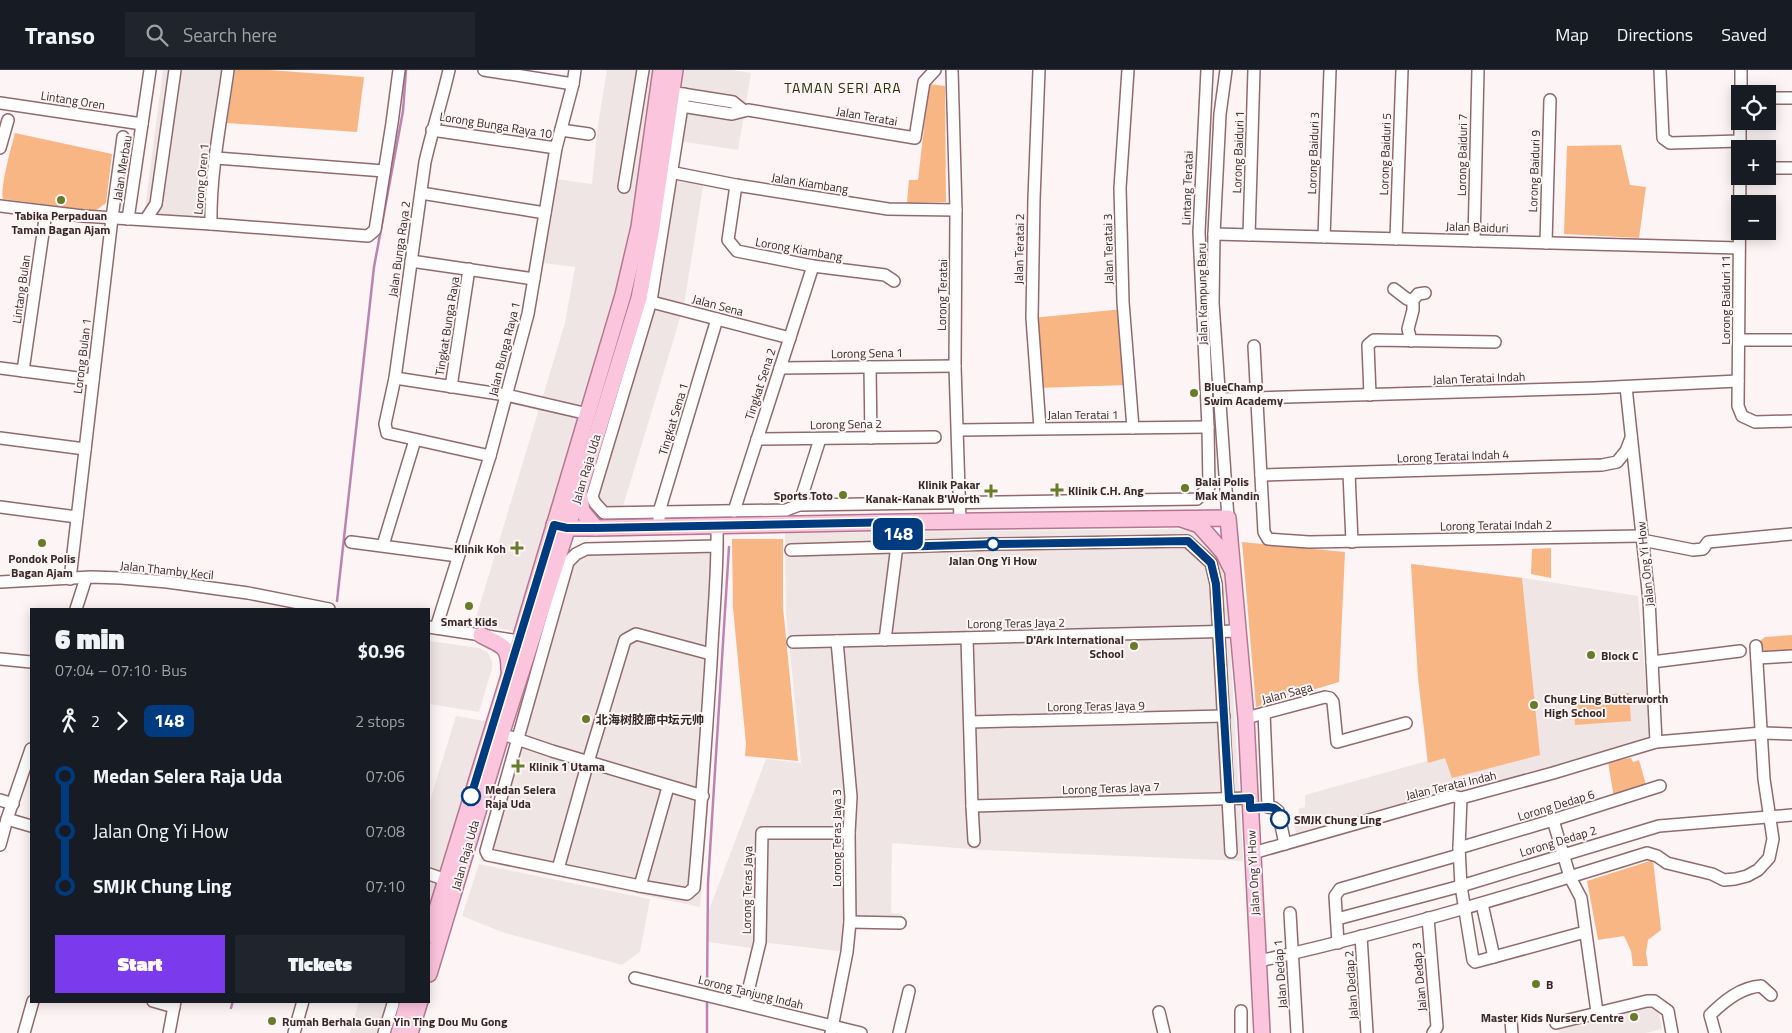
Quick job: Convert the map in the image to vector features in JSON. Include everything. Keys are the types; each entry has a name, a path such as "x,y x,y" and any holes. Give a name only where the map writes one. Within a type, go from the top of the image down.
{"main road":[{"name":"Jalan Raja Uda","path":"430,970 497,730 509,674 525,641 558,556 561,526 586,495 645,300 645,232 648,167 661,70"},
{"name":"Jalan Raja Uda","path":"430,932 497,730 561,526 588,414 623,294 666,171 677,99 674,70"},
{"path":"586,495 582,511 596,528"},
{"path":"561,526 596,528 659,519 717,526 786,517 900,522 1228,518"},
{"name":"Jalan Ong Yi How","path":"1228,518 1246,718 1262,1033"},
{"path":"1181,519 1199,525 1223,552 1234,571"},
{"path":"558,556 573,540 596,528"},
{"path":"481,635 502,644 509,661 509,674"},
{"path":"399,1033 407,1003"},
{"path":"410,1033 419,1003"}],"street":[{"name":"Jalan Merbau","path":"150,70 128,218 210,224"},
{"path":"146,219 156,204 175,70"},
{"name":"Lorong Oren 1","path":"228,70 210,208 210,224 368,236 375,230 384,171"},
{"path":"216,158 384,171 399,70"},
{"name":"Jalan Bunga Raya 2","path":"415,440 387,433 384,424 395,378 421,193 432,130 443,99 449,70"},
{"path":"484,70 573,84"},
{"name":"Jalan Bunga Raya 1","path":"432,628 458,556 490,456 528,314 556,148 575,70"},
{"path":"624,187 643,70"},
{"name":"Jalan Teratai","path":"677,99 732,114 743,110 915,138 924,82 935,70"},
{"name":"Lorong Teratai","path":"952,70 956,210 955,366 960,521"},
{"name":"Jalan Teratai 2","path":"1039,70 1032,318 1040,428"},
{"name":"Jalan Teratai 3","path":"1128,70 1120,188 1123,309 1133,428"},
{"name":"Lintang Teratai","path":"1207,70 1199,232 1208,427"},
{"name":"Jalan Kampung Baru","path":"1226,70 1220,114 1214,234 1214,303 1228,518"},
{"name":"Lorong Baiduri 1","path":"1250,235 1254,70"},
{"name":"Lorong Baiduri 3","path":"1324,237 1330,70"},
{"name":"Lorong Baiduri 5","path":"1396,239 1402,70"},
{"name":"Lorong Baiduri 7","path":"1474,241 1478,70"},
{"path":"1660,70 1663,138 1670,143 1731,145"},
{"path":"1741,70 1741,85"},
{"path":"1776,98 1792,98"},
{"name":"Lorong Baiduri 9","path":"1546,243 1550,100"},
{"name":"Lintang Oren","path":"0,103 142,124"},
{"path":"0,148 8,120"},
{"name":"Lorong Bunga Raya 10","path":"432,130 556,148"},
{"path":"561,130 589,134"},
{"name":"Lorong Bulan 1","path":"70,579 123,137"},
{"path":"1776,168 1792,168"},
{"name":"Jalan Kiambang","path":"666,171 736,185 888,209 956,210"},
{"name":"Jalan Raja Uda","path":"645,300 666,171"},
{"name":"Lorong Kiambang","path":"736,185 728,240 737,251 813,266 872,275 885,275 894,281"},
{"name":"Lorong Baiduri 11","path":"1740,185 1738,406 1742,416 1755,422 1792,421"},
{"path":"421,193 545,213"},
{"path":"0,206 46,212 128,218"},
{"name":"Lintang Bulan","path":"23,371 46,212"},
{"name":"Jalan Baiduri","path":"1214,234 1740,248"},
{"path":"411,261 534,279"},
{"name":"Tingkat Sena 2","path":"734,511 813,266"},
{"name":"Tingkat Bunga Raya","path":"451,387 469,269"},
{"path":"1394,289 1407,299 1413,300"},
{"path":"1411,341 1408,329 1413,310 1413,300 1416,296 1425,293"},
{"name":"Jalan Sena","path":"645,300 790,338"},
{"name":"Tingkat Sena 1","path":"659,519 717,319"},
{"path":"1397,341 1398,337 1408,329"},
{"path":"1370,395 1368,345 1374,340 1494,342"},
{"path":"1739,340 1792,340"},
{"path":"1254,346 1264,532 1268,539 1309,542 1352,542 1349,473"},
{"name":"Lorong Sena 1","path":"780,368 955,366"},
{"path":"870,367 871,438"},
{"path":"0,368 93,380"},
{"path":"395,378 506,395 588,414"},
{"name":"Jalan Teratai Indah","path":"1220,399 1626,387 1738,381"},
{"name":"Jalan Ong Yi How","path":"1626,387 1649,600 1656,742"},
{"path":"798,505 1197,499 1209,487 1208,427"},
{"name":"Jalan Teratai 1","path":"958,430 1208,427"},
{"name":"Lorong Sena 2","path":"757,439 935,437"},
{"path":"0,438 85,449"},
{"name":"Lorong Teratai Indah 4","path":"1261,475 1602,465 1617,462 1626,451 1631,438"},
{"path":"586,495 604,514 659,519 734,511 786,517 798,505 820,439"},
{"path":"383,545 415,440 490,456"},
{"path":"0,507 77,517"},
{"path":"885,640 900,522"},
{"path":"717,526 717,546 703,796 694,888 687,894 488,855 486,851 568,562 576,554 586,549 717,546"},
{"name":"Lorong Teratai Indah 2","path":"1352,542 1642,538 1693,550 1703,548 1708,542 1721,539 1792,534"},
{"name":"Jalan Ong Yi How","path":"791,550 1188,541 1211,563 1216,584 1231,852"},
{"path":"351,542 458,556"},
{"path":"76,608 86,578"},
{"name":"Jalan Thamby Kecil","path":"0,582 86,578 167,582 248,593 281,604 320,608"},
{"path":"432,628 525,641"},
{"name":"Lorong Teras Jaya 2","path":"793,642 1239,631"},
{"path":"558,869 625,640 636,634 711,654"},
{"path":"967,638 974,841"},
{"name":"Lorong Teras Jaya 3","path":"832,1029 847,952 850,922 849,833 851,797 837,641"},
{"path":"1259,961 1338,943 1482,904 1647,853 1657,856 1667,863 1712,874 1724,880 1735,880 1758,870 1769,858 1773,839 1764,779 1756,646"},
{"path":"1652,662 1740,652"},
{"path":"1757,658 1792,656"},
{"path":"0,658 30,661"},
{"name":"Jalan Saga","path":"1246,718 1325,697 1330,698 1333,702 1337,742 1406,723"},
{"path":"1264,713 1268,807 1278,811 1285,844"},
{"name":"Lorong Teras Jaya 9","path":"970,722 1224,716"},
{"path":"497,730 517,740 703,796"},
{"name":"Jalan Teratai Indah","path":"1253,853 1453,796 1461,798 1553,773 1656,742 1762,733 1792,734"},
{"path":"0,845 7,819 29,761"},
{"name":"Lorong Dedap 6","path":"1337,919 1335,896 1340,889 1660,786"},
{"path":"640,886 668,787"},
{"path":"1461,798 1459,851 1461,886 1473,960 1475,962 1585,932"},
{"name":"Lorong Teras Jaya 7","path":"972,806 1229,799 1268,807"},
{"path":"0,800 13,804"},
{"name":"Lorong Dedap 2","path":"1337,919 1461,886 1659,826 1770,816 1792,816"},
{"path":"7,819 30,826"},
{"path":"1553,820 1570,877 1581,898 1597,1012"},
{"name":"Lorong Teras Jaya","path":"745,1004 760,942 762,833 849,833"},
{"path":"430,874 446,880"},
{"path":"1482,904 1494,957"},
{"name":"Jalan Dedap 1","path":"1290,913 1297,1033"},
{"name":"Jalan Dedap 3","path":"1428,918 1439,1031"},
{"path":"1337,919 1338,943"},
{"path":"850,922 900,923"},
{"name":"Jalan Dedap 2","path":"1361,936 1367,1033"},
{"name":"Lorong Tanjung Indah","path":"635,978 745,1004 832,1029 861,1033"},
{"path":"1715,1033 1710,1015 1719,1005 1740,991 1752,987 1761,986 1771,995"},
{"path":"899,1033 909,991"},
{"path":"1556,1023 1647,1000 1654,1000 1668,1011 1672,1033"},
{"path":"24,1033 32,1003"},
{"path":"294,1033 302,1003"},
{"path":"169,1033 174,1004"},
{"path":"384,1033 392,1004"},
{"path":"1241,1010 1241,1033"},
{"path":"1159,1012 1164,1033"}],"shaded area":[{"path":"163,70 225,70 203,222 144,216"},
{"path":"235,70 269,70 364,77 357,132 227,123"},
{"path":"607,70 660,70 637,229 514,631 474,624 565,323 575,267 543,263 556,179 592,184 598,125"},
{"path":"684,70 731,70 751,73 738,150 673,140"},
{"path":"929,84 945,86 946,202 907,203 909,180 918,180"},
{"path":"15,133 112,154 106,203 95,211 3,199 4,177"},
{"path":"1621,145 1630,185 1646,187 1639,238 1564,234 1567,146"},
{"path":"669,168 705,174 684,305 620,516 602,516 588,505 647,306"},
{"path":"1123,309 1127,385 1037,388 1032,318"},
{"path":"1197,529 1225,561 1243,861 983,850 892,843 891,913 902,914 902,923 850,922 847,952 760,942 758,949 708,942 709,910 766,759 801,763 786,611 785,533"},
{"path":"732,539 783,539 783,607 798,761 745,756 746,744 733,608"},
{"path":"725,541 709,798 700,907 480,861 567,556 586,546"},
{"path":"1242,542 1345,552 1339,682 1256,707"},
{"path":"1551,548 1551,578 1531,574 1532,549"},
{"name":"Chung Ling Butterworth High School","path":"1411,564 1524,578 1638,596 1650,733 1643,741 1297,836 1293,822 1301,820 1298,809 1305,807 1305,795 1427,761 1418,677"},
{"path":"1411,564 1522,578 1540,755 1452,778 1445,758 1428,763 1418,677"},
{"path":"1792,635 1792,652 1767,653 1760,647 1760,641 1765,637"},
{"path":"430,641 479,648 488,653 492,662 492,668 479,712 430,704"},
{"path":"1629,693 1631,721 1575,725 1573,697"},
{"path":"456,716 490,722 430,922 430,801"},
{"path":"1631,758 1633,762 1639,760 1647,788 1614,798 1608,762"},
{"path":"1653,860 1661,930 1648,940 1646,953 1648,966 1633,966 1631,951 1624,936 1598,940 1587,881"},
{"path":"479,864 650,899 640,952 622,965 502,932 462,916"},
{"path":"358,1003 401,1003 390,1033 350,1033"},
{"name":"Master Kids Nursery Centre","path":"1657,1004 1662,1029 1646,1033 1559,1033 1558,1030"}],"waterway":[{"path":"337,601 374,267 403,111 406,70"},
{"path":"707,991 708,883 729,547"},
{"path":"707,1001 707,1033"},
{"path":"231,1008 232,1003"}],"bus line":[{"name":"148","path":"471,796 554,525 567,528 596,528 900,522 896,547 1188,541 1211,563 1216,584 1229,799 1250,798 1250,808 1274,808 1278,811 1280,819"}],"place":[{"name":"Tabika Perpaduan Taman Bagan Ajam","path":"61,200"},
{"name":"BlueChamp Swim Academy","path":"1194,393"},
{"name":"Balai Polis Mak Mandin","path":"1185,488"},
{"name":"Klinik C.H. Ang","path":"1057,490"},
{"name":"Klinik Pakar Kanak-Kanak B'Worth","path":"991,491"},
{"name":"Sports Toto","path":"843,495"},
{"name":"Pondok Polis Bagan Ajam","path":"42,543"},
{"name":"Jalan Ong Yi How","path":"993,544"},
{"name":"Klinik Koh","path":"517,548"},
{"name":"Smart Kids","path":"469,606"},
{"name":"D'Ark International School","path":"1134,646"},
{"name":"Block C","path":"1591,655"},
{"name":"Chung Ling Butterworth High School","path":"1534,705"},
{"name":"北海树胶廊中坛元帅","path":"586,719"},
{"name":"Klinik 1 Utama","path":"518,766"},
{"name":"Medan Selera Raja Uda","path":"471,796"},
{"name":"SMJK Chung Ling","path":"1280,819"},
{"name":"B","path":"1536,984"},
{"name":"Master Kids Nursery Centre","path":"1634,1017"},
{"name":"Rumah Berhala Guan Yin Ting Dou Mu Gong","path":"272,1021"}],"district":[{"name":"TAMAN SERI ARA","path":"843,87"}]}
